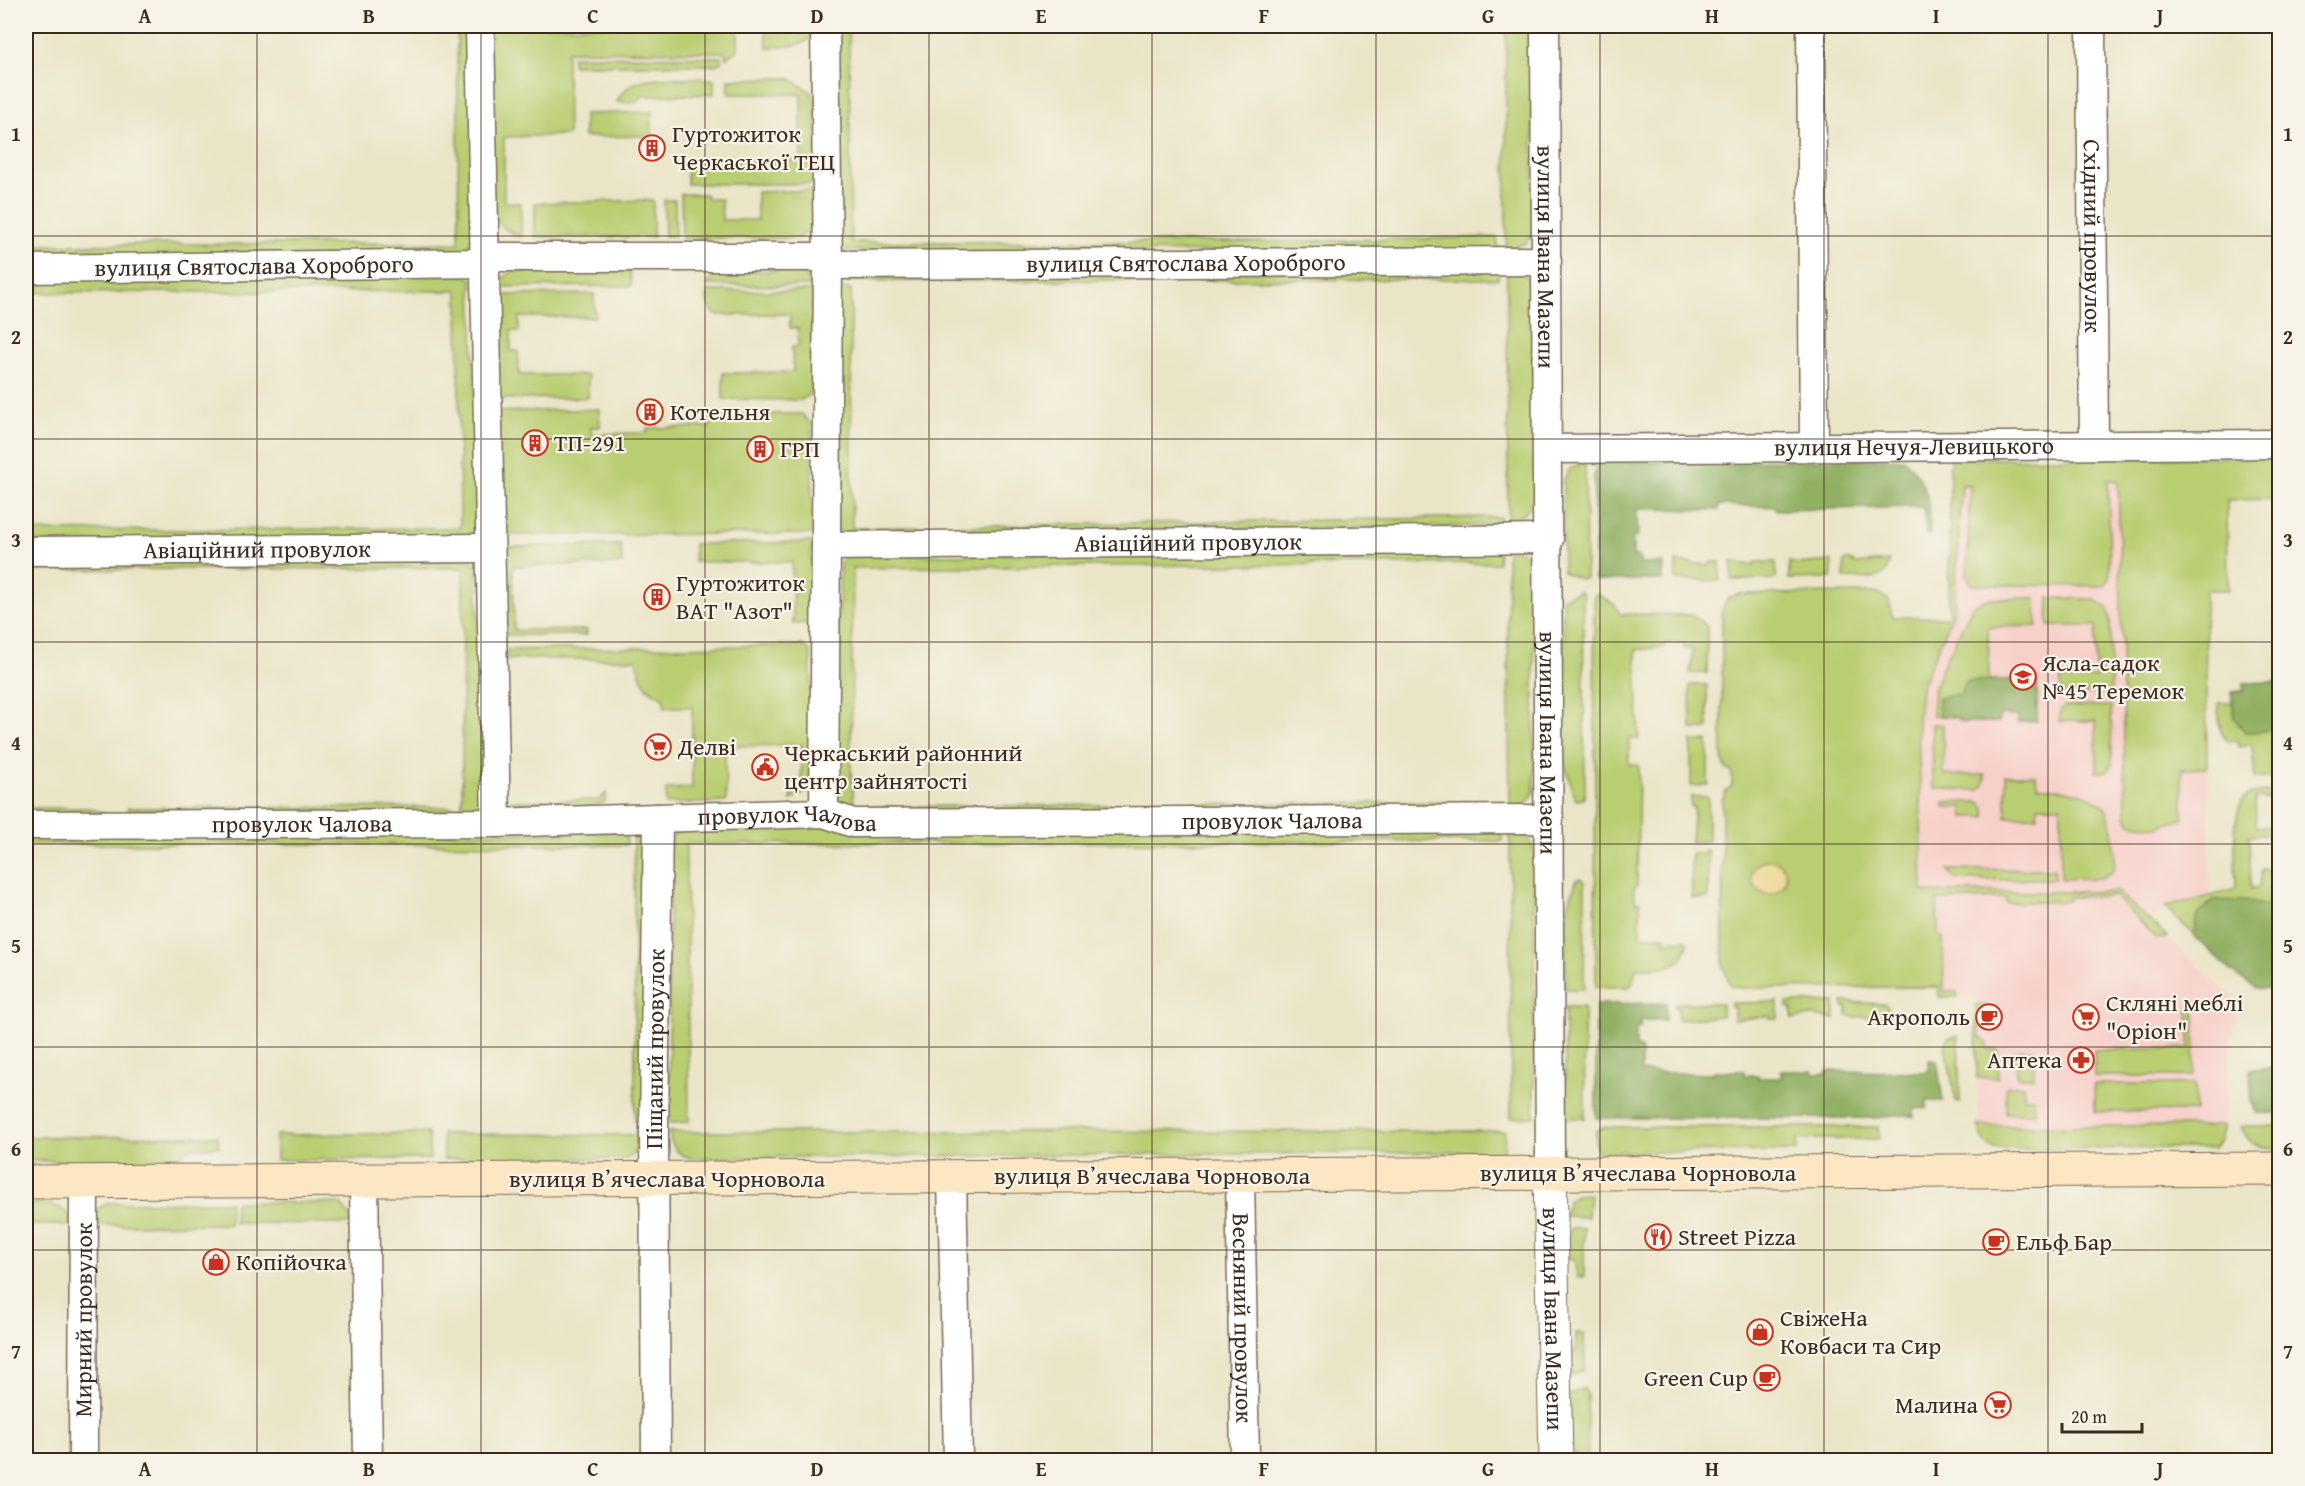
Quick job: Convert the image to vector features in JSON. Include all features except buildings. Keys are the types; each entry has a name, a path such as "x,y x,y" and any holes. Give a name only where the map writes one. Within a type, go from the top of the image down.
{"main road":[{"name":"вулиця Вʼячеслава Чорновола","path":"26,1182 364,1182 2280,1169"}],"street":[{"path":"480,26 496,823"},
{"path":"824,813 828,261 825,26"},
{"name":"вулиця Івана Мазепи","path":"1545,26 1550,1173 1556,1461"},
{"path":"1811,26 1814,447"},
{"name":"Східний провулок","path":"2091,26 2094,445"},
{"name":"вулиця Святослава Хороброго","path":"26,269 484,260 1547,261"},
{"name":"вулиця Нечуя-Левицького","path":"1548,449 2280,444"},
{"name":"Авіаційний провулок","path":"826,546 1549,539"},
{"name":"Авіаційний провулок","path":"26,551 489,548"},
{"name":"провулок Чалова","path":"26,825 496,823 824,813 853,823 1549,819"},
{"name":"Піщаний провулок","path":"656,1461 657,1180 654,1132 658,818"},
{"name":"Весняний провулок","path":"1240,1176 1245,1461"},
{"path":"952,1178 958,1461"},
{"name":"Мирний провулок","path":"83,1461 84,1182"},
{"path":"364,1182 369,1461"}],"shaded area":[{"name":"Ясла-садок №45 Теремок","path":"2204,473 2210,895 2165,907 2148,919 2213,981 2239,1001 2231,1042 2223,1133 2214,1148 1991,1148 1978,1129 1976,997 1939,997 1938,922 1867,922 1839,617 1949,617 1949,476"}],"green space":[{"path":"457,26 474,26 473,235 469,246 459,255 26,259 26,245 459,243"},
{"path":"487,26 738,26 738,50 726,58 724,52 567,51 568,135 504,137 504,202 521,203 521,237 508,231 488,212"},
{"path":"766,26 818,26 809,39 797,45 767,47"},
{"path":"833,26 849,26 851,242 1256,242 1497,237 1498,252 841,251"},
{"path":"1506,26 1532,26 1534,233 1526,243 1506,250"},
{"path":"572,56 721,57 721,62 715,65 572,65"},
{"path":"674,77 714,79 714,94 643,96 636,102 617,102 624,91 633,84 645,80"},
{"path":"789,78 811,92 816,101 816,184 687,184 687,162 801,160 801,94 729,94 729,79"},
{"path":"652,112 652,136 584,137 584,114"},
{"path":"817,190 813,224 805,234 798,238 682,238 681,194 706,194 707,199 721,199 722,220 757,220 757,192"},
{"path":"653,200 653,237 535,237 535,203"},
{"path":"664,200 675,200 675,236 665,236"},
{"path":"1507,268 1517,270 1523,275 1533,290 1534,498 1526,512 1508,524"},
{"path":"1499,269 1498,279 837,281 842,276"},
{"path":"630,270 631,286 495,287 498,281 513,271"},
{"path":"795,270 805,274 812,286 707,285 717,272"},
{"path":"26,274 465,275 472,279 477,523 473,533 462,540 26,543 26,531 460,528 458,291 26,293"},
{"path":"836,288 851,289 852,528 1500,517 1500,526 841,533 837,527"},
{"path":"707,291 812,291 812,388 808,396 801,400 723,399 723,373 793,372 792,347 798,346 798,328 790,328 790,314 715,315 707,302"},
{"path":"594,294 595,317 519,317 519,331 511,331 511,351 518,351 519,375 588,375 588,398 491,399 492,295"},
{"path":"599,409 600,427 591,427 591,434 647,433 647,428 710,427 710,414 802,414 812,425 812,534 494,535 492,412"},
{"path":"2279,457 2279,526 2277,499 2227,500 2228,590 2205,590 2207,768 2182,769 2183,819 2157,827 2132,824 2126,817 2118,481 2108,480 2110,578 2106,585 2101,586 1972,585 1967,576 1970,485 1962,485 1954,612 1921,687 1918,720 1923,892 2117,892 2168,937 2156,938 2115,896 2068,897 2068,901 2006,903 2006,898 1937,900 1938,936 1943,937 1944,991 1957,992 1958,997 1939,997 1939,987 1741,988 1731,986 1723,966 1722,801 1726,791 1732,786 1732,772 1726,768 1722,758 1722,610 1728,598 1739,594 1879,593 1889,601 1892,617 1949,617 1950,459"},
{"path":"1904,459 1923,484 1930,512 1930,534 1926,534 1923,507 1776,510 1775,507 1719,505 1719,510 1640,509 1637,511 1638,536 1633,537 1633,556 1638,556 1641,564 1664,563 1663,580 1595,580 1594,477 1597,462"},
{"path":"1585,462 1586,578 1580,579 1563,572 1563,481 1570,469"},
{"path":"811,542 812,623 793,624 792,562 694,562 694,544"},
{"path":"621,545 622,564 513,566 514,630 587,630 587,635 505,635 502,547"},
{"path":"1507,548 1523,552 1534,566 1534,791 1525,804 1510,810"},
{"path":"1499,549 1498,563 853,568 851,766 854,807 1500,802 1502,810 849,813 839,806 834,797 840,562 847,556"},
{"path":"26,559 471,560 477,567 482,804 479,811 26,818 26,808 90,808 108,815 126,813 128,808 462,807 463,568 26,570"},
{"path":"1832,561 1832,578 1789,579 1789,562 1797,564"},
{"path":"1844,561 1853,561 1853,564 1889,561 1884,573 1865,579 1844,578"},
{"path":"1676,562 1710,565 1711,562 1720,562 1720,581 1676,580"},
{"path":"1732,562 1754,565 1755,562 1776,562 1776,579 1732,580"},
{"path":"1580,591 1583,595 1585,794 1583,799 1576,800 1564,763 1563,598"},
{"path":"1597,594 1614,604 1620,614 1693,615 1707,626 1707,673 1690,673 1693,650 1684,648 1684,643 1664,643 1664,647 1636,650 1639,739 1629,739 1629,765 1639,765 1637,886 1634,887 1635,902 1640,902 1640,936 1665,936 1665,941 1687,940 1688,943 1685,952 1675,964 1662,968 1636,968 1633,983 1628,987 1596,987 1594,596"},
{"path":"2036,598 2037,626 1988,627 1989,680 2037,679 2037,721 2018,722 2018,716 1999,715 1998,722 1962,722 1956,717 1932,715 1934,690 1940,672 1973,605 1987,599"},
{"path":"2049,598 2093,599 2107,607 2110,618 2111,693 2063,694 2060,679 2096,678 2096,626 2048,626"},
{"path":"802,645 809,650 811,656 811,783 807,792 791,800 792,791 801,791 802,745 725,746 726,802 666,804 666,789 692,788 692,707 665,707 663,697 651,691 644,683 636,659 507,659 507,650"},
{"path":"2037,679 2037,721 2018,722 2018,716 1999,715 1998,722 1962,722 1956,717 1939,716 1938,698 1960,694 1967,681"},
{"path":"2279,682 2279,784 2270,778 2255,778 2252,745 2239,747 2237,741 2228,741 2224,737 2219,724 2219,703 2232,703 2232,692 2244,691 2244,683"},
{"path":"2279,682 2279,722 2271,731 2245,732 2234,718 2232,692 2244,691 2244,683"},
{"path":"1690,685 1707,685 1708,729 1691,729"},
{"path":"2111,706 2112,764 2107,772 2097,772 2096,721 2059,721 2061,709 2064,707"},
{"path":"1932,724 1943,725 1944,775 1985,775 1984,784 1980,790 1936,789 1933,785"},
{"path":"1691,741 1708,741 1708,785 1691,786"},
{"path":"2006,775 2036,775 2037,786 2078,793 2101,803 2108,813 2112,829 2115,859 2113,871 2101,878 2061,879 2061,806 2038,806 2037,816 2006,817"},
{"path":"2268,792 2279,798 2255,798 2256,827 2279,826 2279,834 2249,836 2251,889 2259,887 2262,869 2271,870 2267,900 2270,914 2238,977 2165,907 2236,888 2236,827 2240,805 2250,795"},
{"path":"606,793 605,801 589,806 508,806 510,801 599,800"},
{"path":"1691,797 1708,797 1708,841 1691,842 1694,807 1691,807"},
{"path":"1944,802 1980,802 1985,808 1985,817 1964,817 1963,807 1944,807"},
{"path":"833,825 1502,829 1502,841 686,844 689,1122 669,1123 669,843 673,835 680,831"},
{"path":"1510,830 1520,832 1527,837 1532,843 1534,852 1534,1117 1511,1118"},
{"path":"634,831 642,835 645,844 646,1122 635,1121"},
{"path":"626,832 627,845 26,844 26,835"},
{"path":"1704,850 1708,851 1708,898 1692,898 1691,854 1704,854"},
{"path":"2054,869 2054,879 1961,880 1953,878 1948,870"},
{"path":"1581,878 1585,882 1584,989 1565,989 1566,913 1576,881"},
{"path":"2213,900 2245,901 2279,909 2279,991 2257,988 2238,977 2194,936 2196,917"},
{"path":"1778,1002 1778,1019 1770,1019 1770,1016 1734,1020 1734,1007 1730,1007 1731,1003"},
{"path":"1835,1002 1835,1019 1813,1016 1792,1019 1792,1008 1787,1007 1787,1003"},
{"path":"1843,1002 1885,1004 1888,1007 1890,1019 1847,1016 1847,1007 1843,1007"},
{"path":"1666,1003 1666,1020 1641,1020 1641,1027 1636,1027 1636,1047 1641,1048 1641,1072 1713,1074 1714,1071 1744,1071 1744,1075 1758,1075 1758,1078 1781,1078 1781,1071 1813,1071 1814,1074 1826,1074 1827,1071 1926,1072 1929,1070 1929,1060 1937,1061 1943,1101 1927,1101 1927,1108 1914,1109 1914,1117 1906,1115 1875,1118 1596,1118 1596,1004"},
{"path":"1675,1003 1722,1003 1722,1016 1678,1020 1678,1008 1675,1008"},
{"path":"1976,1005 1986,1006 1986,1021 1980,1024 1980,1037 1987,1042 1987,1050 1998,1050 1998,1077 1977,1078"},
{"path":"1565,1007 1584,1007 1585,1118 1565,1118"},
{"path":"2189,1009 2195,1009 2194,1076 2095,1076 2094,1050 2189,1048"},
{"path":"1958,1036 1960,1103 1956,1102 1945,1044 1948,1038"},
{"path":"2017,1050 2034,1050 2034,1077 2017,1077"},
{"path":"2279,1068 2279,1113 2256,1113 2252,1102 2250,1069"},
{"path":"2094,1084 2195,1084 2195,1111 2095,1112"},
{"path":"2006,1086 2024,1086 2024,1098 2034,1098 2035,1113 2006,1113"},
{"path":"1978,1126 2224,1126 2220,1140 2214,1148 1994,1149 1984,1141"},
{"path":"2241,1126 2279,1126 2279,1148 2256,1145 2247,1138"},
{"path":"1606,1127 1878,1127 1879,1139 1797,1139 1797,1151 1596,1152 1596,1130"},
{"path":"1505,1131 1504,1152 690,1158 675,1149 669,1132"},
{"path":"428,1133 430,1159 276,1160 276,1135"},
{"path":"442,1134 646,1135 642,1146 627,1159 444,1159"},
{"path":"218,1136 219,1147 184,1148 184,1161 26,1161 26,1137"},
{"path":"1590,1194 1588,1217 1564,1216 1568,1200 1577,1195"},
{"path":"230,1202 229,1224 92,1225 96,1210 108,1203"},
{"path":"235,1202 341,1204 355,1224 234,1223"},
{"path":"26,1203 48,1204 61,1208 75,1225 26,1225"},
{"path":"1572,1228 1584,1228 1584,1277 1577,1277 1575,1261 1565,1258 1566,1235"},
{"path":"1576,1333 1584,1333 1585,1370 1571,1376 1566,1355 1576,1351"},
{"path":"1584,1388 1587,1394 1588,1460 1579,1458 1570,1451 1568,1396"}],"sand":[{"path":"1769,860 1781,865 1786,877 1781,889 1769,894 1757,889 1752,877 1757,865"}],"place":[{"name":"Гуртожиток Черкаської ТЕЦ","path":"652,148"},
{"name":"Котельня","path":"650,412"},
{"name":"ТП-291","path":"535,443"},
{"name":"ГРП","path":"760,449"},
{"name":"Гуртожиток ВАТ \"Азот\"","path":"657,597"},
{"name":"Ясла-садок №45 Теремок","path":"2023,677"},
{"name":"Делві","path":"658,747"},
{"name":"Черкаський районний центр зайнятості","path":"765,767"},
{"name":"Акрополь","path":"1989,1017"},
{"name":"Скляні меблі \"Оріон\"","path":"2086,1017"},
{"name":"Аптека","path":"2081,1060"},
{"name":"Street Pizza","path":"1658,1237"},
{"name":"Ельф Бар","path":"1996,1242"},
{"name":"Копійочка","path":"216,1262"},
{"name":"СвіжеНа Ковбаси та Сир","path":"1760,1332"},
{"name":"Green Cup","path":"1767,1378"},
{"name":"Малина","path":"1998,1405"}]}
